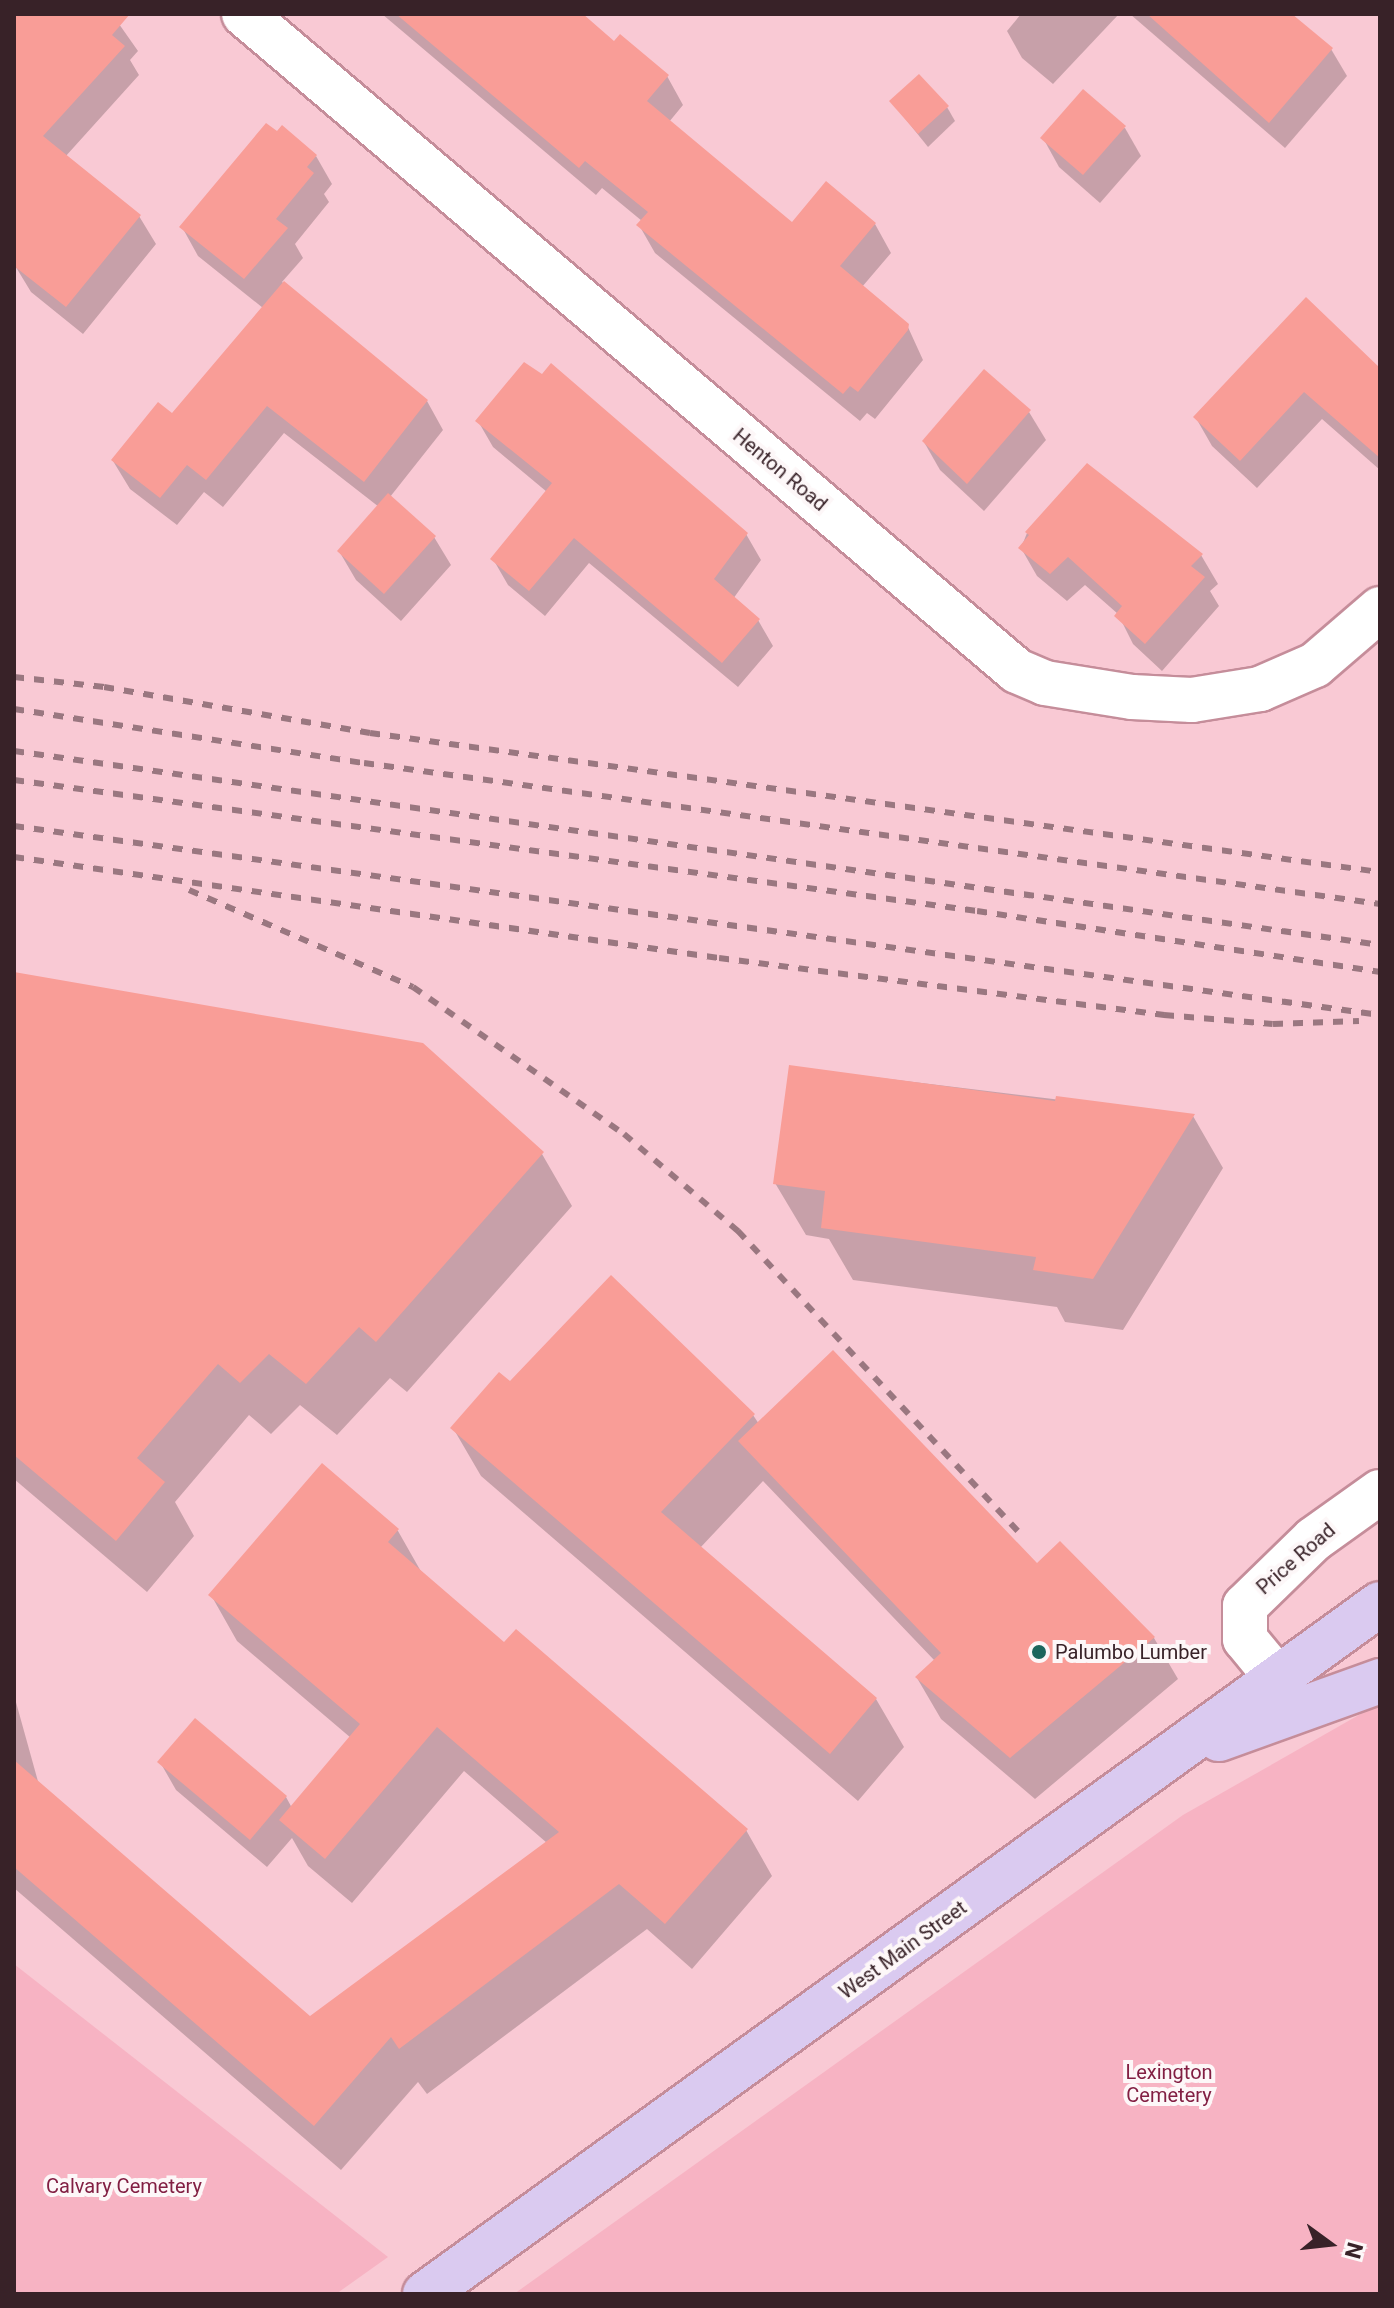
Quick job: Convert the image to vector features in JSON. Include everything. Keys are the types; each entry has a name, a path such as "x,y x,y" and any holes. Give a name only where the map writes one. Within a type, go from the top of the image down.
{"main road":[{"name":"West Main Street","path":"425,2294 1136,1784 1380,1604"},
{"path":"1136,1784 1220,1739 1380,1681"}],"street":[{"name":"Henton Road","path":"244,14 1017,671 1045,683 1132,697 1192,700 1260,689 1315,665 1380,609"},
{"name":"Price Road","path":"1278,1679 1245,1639 1245,1606 1314,1539 1380,1492"}],"green space":[{"name":"Lexington Cemetery","path":"1380,1703 1380,2294 514,2294 1183,1815"},
{"name":"Calvary Cemetery","path":"14,1964 388,2257 336,2294 14,2294"}],"building":[{"path":"14,14 130,14 112,35 125,46 43,136 141,215 66,307 14,266"},
{"path":"396,14 583,14 614,41 620,34 669,75 647,101 792,222 826,181 876,223 840,266 909,324 908,330 858,392 850,386 843,394 636,225 648,212 585,161 579,168"},
{"path":"1147,14 1292,14 1333,48 1269,123"},
{"path":"919,74 949,106 918,134 889,101"},
{"path":"1083,89 1126,126 1083,175 1040,138"},
{"path":"266,123 277,131 282,125 317,155 307,167 314,173 276,219 288,228 244,279 179,227"},
{"path":"284,281 428,400 364,482 267,406 206,480 187,465 160,498 111,460 158,402 172,413"},
{"path":"1306,297 1380,368 1380,458 1304,392 1240,461 1193,417"},
{"path":"524,362 542,374 551,363 748,533 714,579 760,619 722,663 574,538 529,591 490,559 552,483 475,421"},
{"path":"984,369 1031,410 967,484 922,441"},
{"path":"1087,463 1203,554 1191,566 1205,577 1145,644 1114,616 1122,606 1068,557 1050,574 1018,548 1029,535 1025,532"},
{"path":"388,493 436,536 384,594 337,551"},
{"path":"14,972 423,1043 544,1152 376,1342 359,1327 306,1384 269,1354 240,1383 218,1364 137,1458 165,1482 116,1541 14,1455"},
{"path":"789,1065 1055,1101 1056,1096 1195,1114 1093,1279 1033,1270 1036,1257 821,1228 825,1191 773,1184"},
{"path":"611,1275 755,1414 661,1512 877,1698 830,1754 450,1428 499,1372 510,1381"},
{"path":"833,1350 1037,1563 1060,1541 1155,1637 1010,1758 915,1677 941,1653 738,1441"},
{"path":"322,1463 399,1529 388,1542 504,1642 516,1629 748,1829 665,1924 619,1884 399,2049 391,2037 314,2126 14,1867 14,1760 310,2016 559,1832 437,1727 325,1859 279,1820 360,1724 208,1595"},
{"path":"195,1718 287,1796 250,1840 157,1762"}],"railway":[{"path":"14,677 104,687 370,733 1380,872"},
{"path":"14,709 364,763 1380,904"},
{"path":"14,751 1380,945"},
{"path":"14,780 977,911 1380,972"},
{"path":"14,826 1380,1015"},
{"path":"14,857 719,958 1164,1015 1273,1024 1359,1021"},
{"path":"189,890 413,987 624,1134 738,1231 1018,1531"}],"place":[{"name":"Palumbo Lumber","path":"1039,1652"}]}
